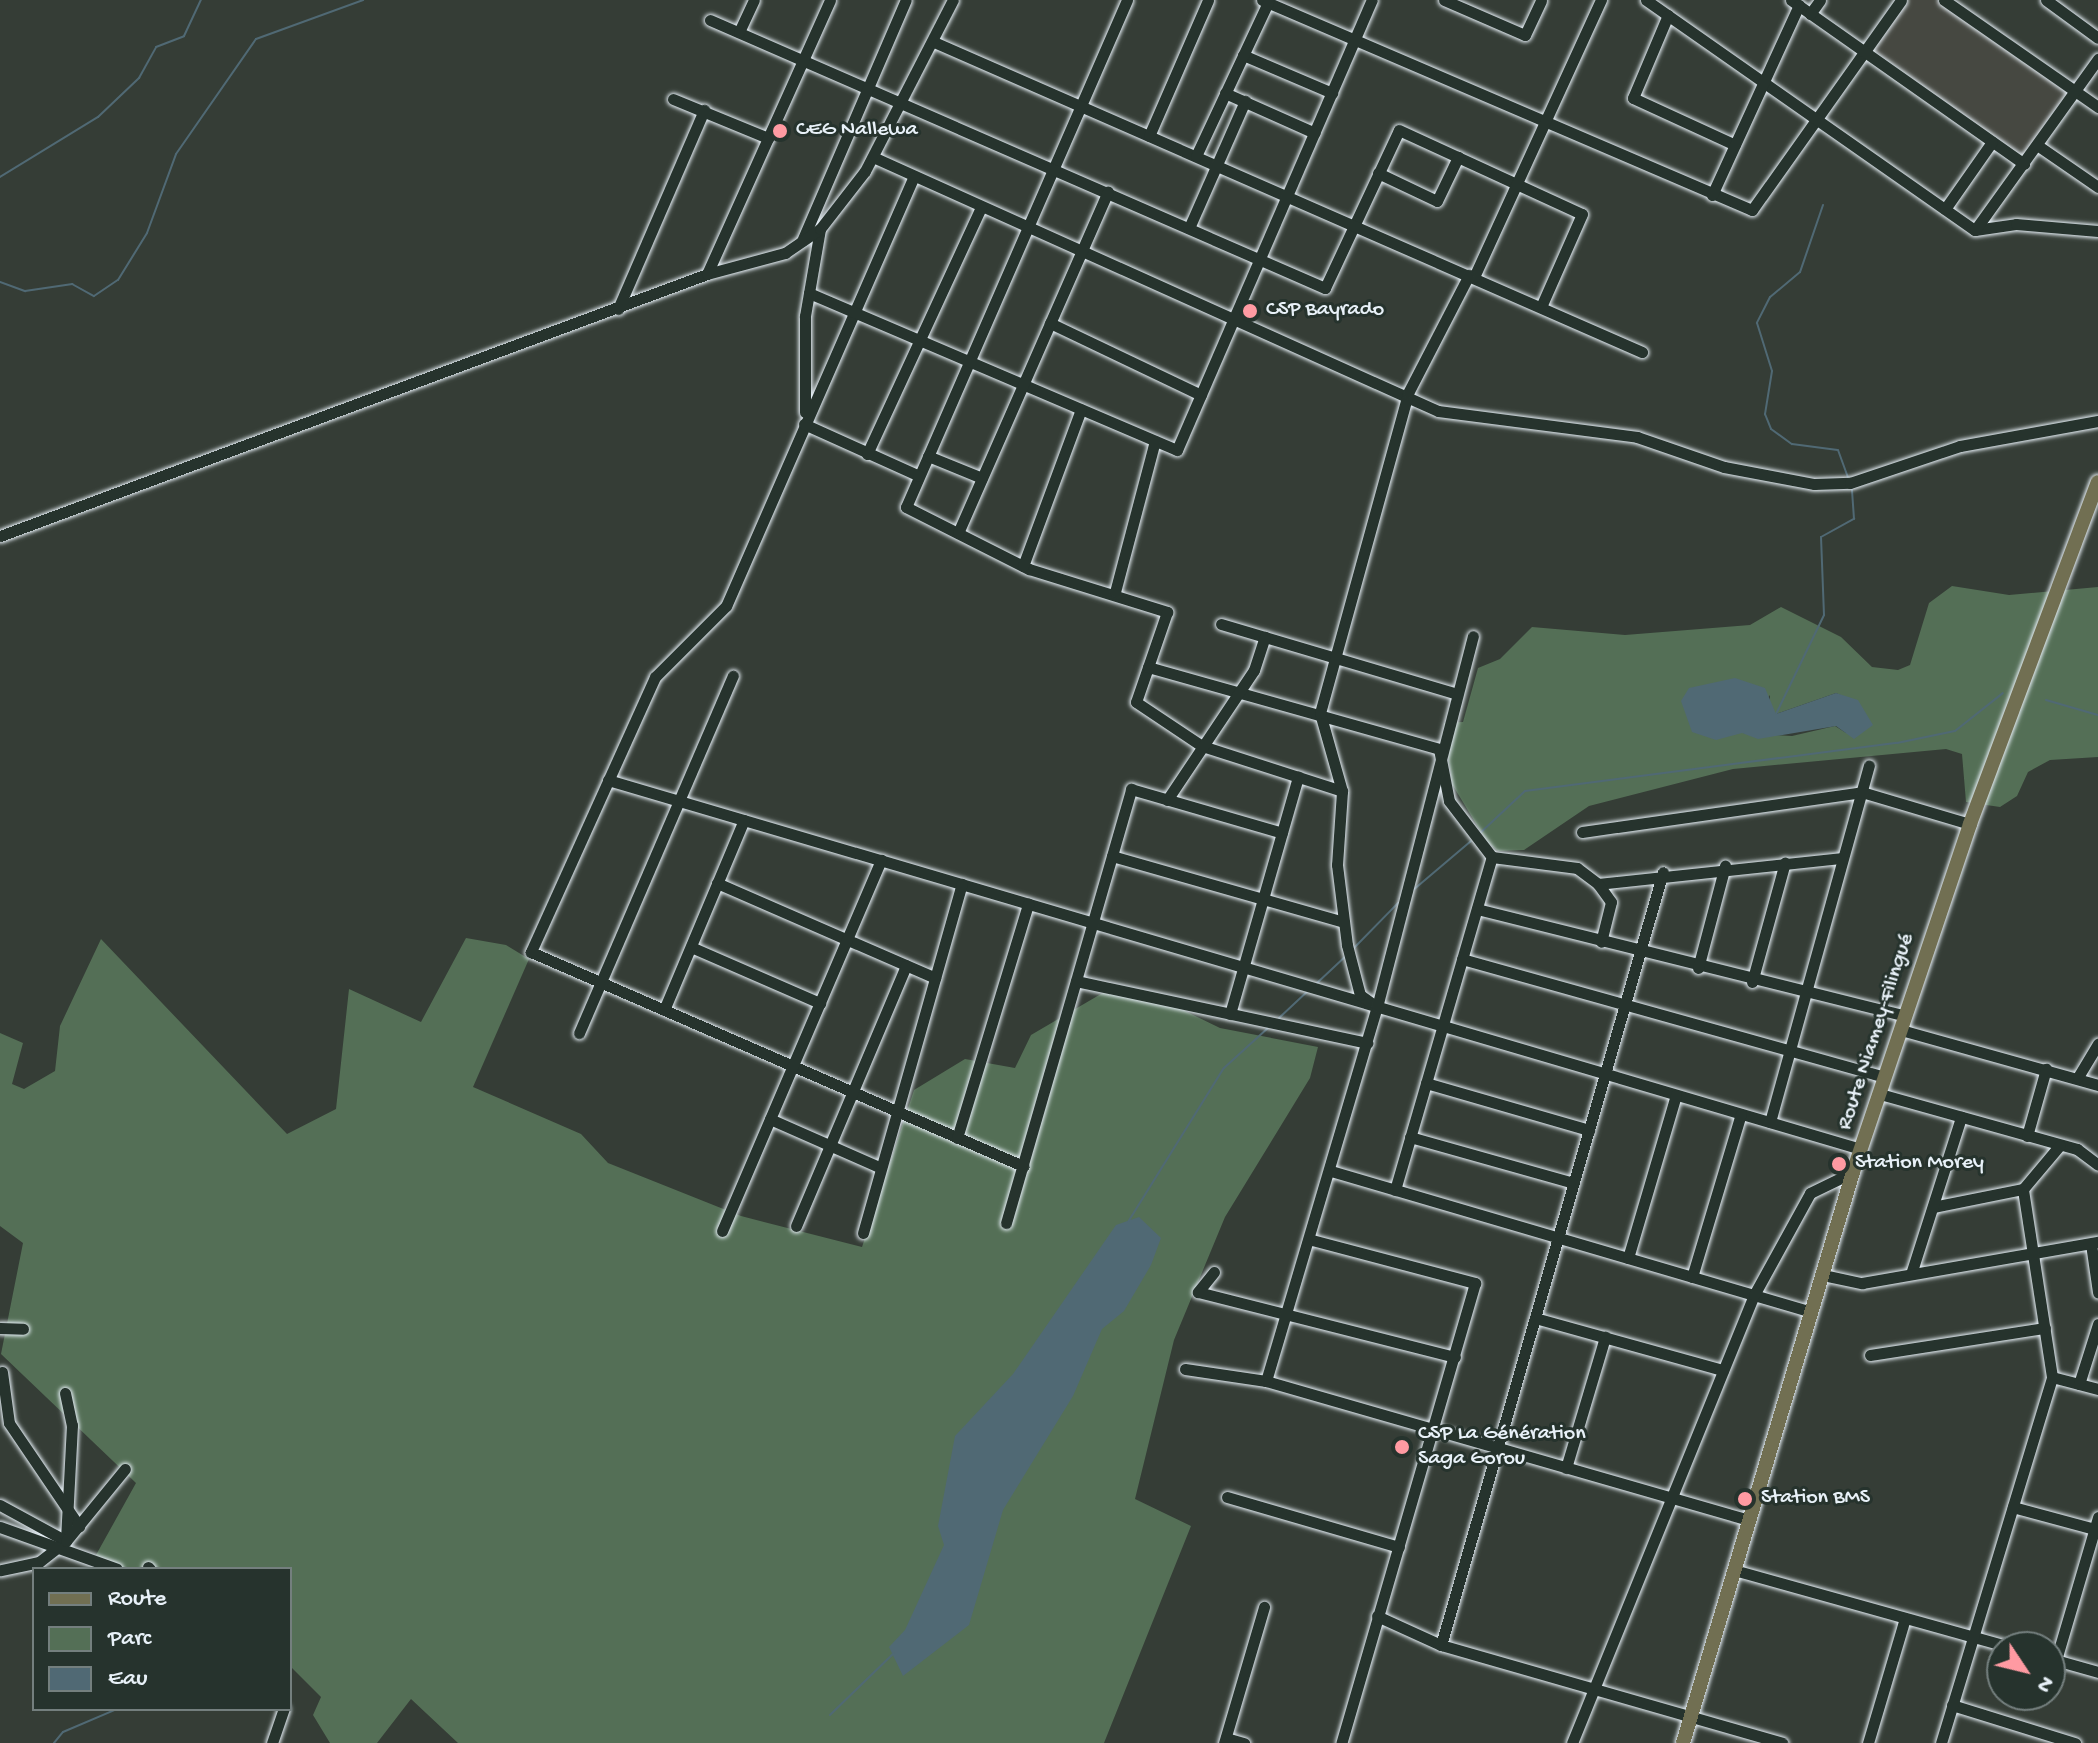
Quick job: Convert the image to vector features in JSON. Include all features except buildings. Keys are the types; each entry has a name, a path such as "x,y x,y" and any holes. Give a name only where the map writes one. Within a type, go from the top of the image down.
{"main road":[{"name":"Route Niamey-Filingué","path":"1683,1743 1853,1172 1970,824 2098,482"}],"street":[{"path":"739,32 754,0"},
{"path":"707,274 830,0"},
{"path":"802,241 906,0"},
{"path":"0,536 707,274 771,259 820,229 873,157 906,102 953,0"},
{"path":"1149,136 1208,0"},
{"path":"809,293 1177,450 1372,0"},
{"path":"1448,1 1525,35 1541,0"},
{"path":"1377,1007 1360,995 1344,922 1337,865 1342,791 1320,713 1408,393 1518,185 1601,0"},
{"path":"1646,0 1765,80 1975,230 2016,224 2098,231"},
{"path":"1810,14 1820,0"},
{"path":"1196,156 1265,1 1752,210 1901,0"},
{"path":"1944,0 2098,107"},
{"path":"2046,0 2098,38"},
{"path":"1125,1 906,507 1023,566 1082,589 1115,592 1167,612 1136,702 1202,746 1342,791"},
{"path":"1712,195 1765,80 1795,3 2024,164"},
{"path":"1668,15 1633,98 1735,145"},
{"path":"710,20 906,102 1325,288 1399,130 1582,214 1541,307"},
{"path":"934,42 1642,352"},
{"path":"1243,55 1332,93"},
{"path":"1975,230 2098,59"},
{"path":"1225,93 1315,133"},
{"path":"673,99 768,138"},
{"path":"1189,228 1245,101"},
{"path":"618,309 704,110"},
{"path":"1945,209 1992,142"},
{"path":"2037,145 2098,187"},
{"path":"873,157 1232,323 1408,393 1438,411 1637,437 1724,467 1814,484 1850,483 1960,446 2098,421"},
{"path":"1378,173 1437,201 1458,157"},
{"path":"914,176 726,606 655,677 531,952 1023,1166"},
{"path":"958,533 1108,192"},
{"path":"867,454 981,207"},
{"path":"804,424 809,293 820,229"},
{"path":"1050,323 1201,395"},
{"path":"1023,566 1081,409"},
{"path":"804,424 919,476"},
{"path":"1115,592 1155,441"},
{"path":"928,456 982,478"},
{"path":"1221,624 1454,693"},
{"path":"1266,1381 1312,1240 1367,1043 1439,749 1473,636"},
{"path":"1167,800 1240,691 1265,637"},
{"path":"1148,667 1439,749"},
{"path":"579,1033 733,676"},
{"path":"1439,749 1449,801 1492,857 1577,868 1598,884 1611,902 1601,942"},
{"path":"1770,1122 1869,766"},
{"path":"1230,1014 1298,777"},
{"path":"608,780 1861,1149"},
{"path":"1006,1223 1131,789 1282,833"},
{"path":"1582,832 1862,792 1970,824"},
{"path":"664,1010 744,820"},
{"path":"1112,856 1344,922"},
{"path":"1395,1190 1492,857"},
{"path":"1598,884 1663,872 1843,858"},
{"path":"722,1231 881,860"},
{"path":"1752,982 1785,862"},
{"path":"1698,968 1725,866"},
{"path":"1441,1645 1663,872"},
{"path":"717,883 935,978"},
{"path":"863,1233 962,884"},
{"path":"957,1138 1028,904"},
{"path":"1477,909 1903,1023 2098,1085"},
{"path":"691,947 820,1003"},
{"path":"1462,959 1885,1077"},
{"path":"796,1226 906,965"},
{"path":"1076,981 1367,1043"},
{"path":"2078,1077 2098,1044"},
{"path":"2027,1136 2046,1069"},
{"path":"1426,1083 1589,1130"},
{"path":"1880,1094 2060,1145 2098,1165"},
{"path":"1628,1258 1676,1095"},
{"path":"1692,1277 1741,1114"},
{"path":"1911,1274 1961,1117"},
{"path":"770,1119 881,1168"},
{"path":"1410,1137 1574,1183"},
{"path":"1933,1207 2023,1189 2060,1145"},
{"path":"1331,1171 1812,1312"},
{"path":"1572,1743 1754,1295 1810,1193 1853,1172"},
{"path":"1941,1743 2052,1377 2023,1189"},
{"path":"1312,1240 1475,1283 1436,1428 1341,1743"},
{"path":"1823,1275 1862,1283 2095,1243 2098,1292"},
{"path":"1214,1272 1198,1292 1455,1357"},
{"path":"1535,1318 1723,1370"},
{"path":"2079,1384 2098,1324"},
{"path":"0,1328 23,1329"},
{"path":"1870,1355 2045,1328"},
{"path":"1566,1468 1605,1337"},
{"path":"1185,1369 1266,1381 1749,1520"},
{"path":"2,1372 9,1423 69,1516 79,1526"},
{"path":"2052,1377 2098,1389"},
{"path":"64,1543 69,1516 72,1425 65,1393"},
{"path":"0,1570 39,1562 64,1543 125,1469"},
{"path":"1227,1497 1399,1547"},
{"path":"0,1505 64,1543 113,1567"},
{"path":"2013,1507 2097,1526 2062,1631"},
{"path":"0,1527 64,1543"},
{"path":"1734,1570 1986,1641"},
{"path":"1244,1743 1225,1740 1264,1607"},
{"path":"1377,1616 1441,1645 1777,1742"},
{"path":"1868,1743 1905,1618"},
{"path":"2066,1663 2098,1672"},
{"path":"1952,1705 2075,1743"},
{"path":"272,1743 283,1711"}],"shaded area":[{"path":"1906,0 1937,0 2068,91 2022,157 1872,49"}],"green space":[{"path":"1952,586 2009,595 2098,587 2098,757 2050,760 2028,772 2017,796 2000,807 1966,802 1962,754 1946,749 1733,769 1589,806 1524,850 1498,851 1487,842 1452,784 1444,723 1463,722 1478,668 1500,659 1532,627 1625,635 1750,625 1781,607 1841,637 1872,667 1898,670 1910,665 1929,603","holes":["1836,693 1845,697 1846,733 1835,726 1792,736 1742,733 1770,695 1769,710 1776,714"]},
{"path":"466,938 506,945 529,959 473,1087 581,1134 608,1163 741,1216 862,1247 914,1090 965,1059 1015,1068 1031,1035 1106,991 1181,1009 1220,1028 1318,1047 1310,1078 1225,1217 1174,1340 1135,1499 1191,1526 1104,1743 458,1743 411,1699 377,1743 330,1743 313,1715 321,1697 292,1668 292,1567 115,1567 96,1555 136,1483 1,1354 23,1243 0,1226 0,1033 23,1043 12,1084 24,1089 55,1071 60,1026 101,939 287,1134 336,1109 349,989 421,1022"}],"water":[{"path":"1735,678 1765,688 1776,714 1836,693 1858,700 1873,725 1854,739 1836,726 1758,739 1742,733 1716,740 1692,732 1681,701 1689,688"},
{"path":"1139,1217 1161,1238 1151,1265 1124,1311 1102,1329 1073,1396 1003,1510 969,1625 903,1676 889,1647 905,1630 944,1545 938,1526 955,1436 1013,1374 1116,1225"}],"waterway":[{"path":"0,177 98,117 139,78 156,47 184,36 201,0"},
{"path":"0,282 25,291 72,284 94,296 118,280 147,233 176,154 256,39 363,0"},
{"path":"1823,205 1800,272 1770,297 1757,323 1772,371 1765,414 1771,429 1792,444 1838,450 1848,477"},
{"path":"1776,714 1824,615 1821,537 1854,519 1852,487"},
{"path":"1479,834 1525,791 1897,743 1955,731 2003,693"},
{"path":"2046,700 2098,715"},
{"path":"1412,891 1471,841"},
{"path":"1352,950 1398,903"},
{"path":"1317,983 1345,957"},
{"path":"1279,1018 1307,992"},
{"path":"1128,1222 1224,1068 1268,1028"},
{"path":"830,1715 894,1653"},
{"path":"54,1743 63,1732 112,1711"}],"place":[{"name":"CEG Nallewa","path":"780,131"},
{"name":"CSP Bayrado","path":"1250,311"},
{"name":"Station Morey","path":"1839,1164"},
{"name":"CSP La Génération Saga Gorou","path":"1402,1447"},
{"name":"Station BMS","path":"1745,1499"}]}
